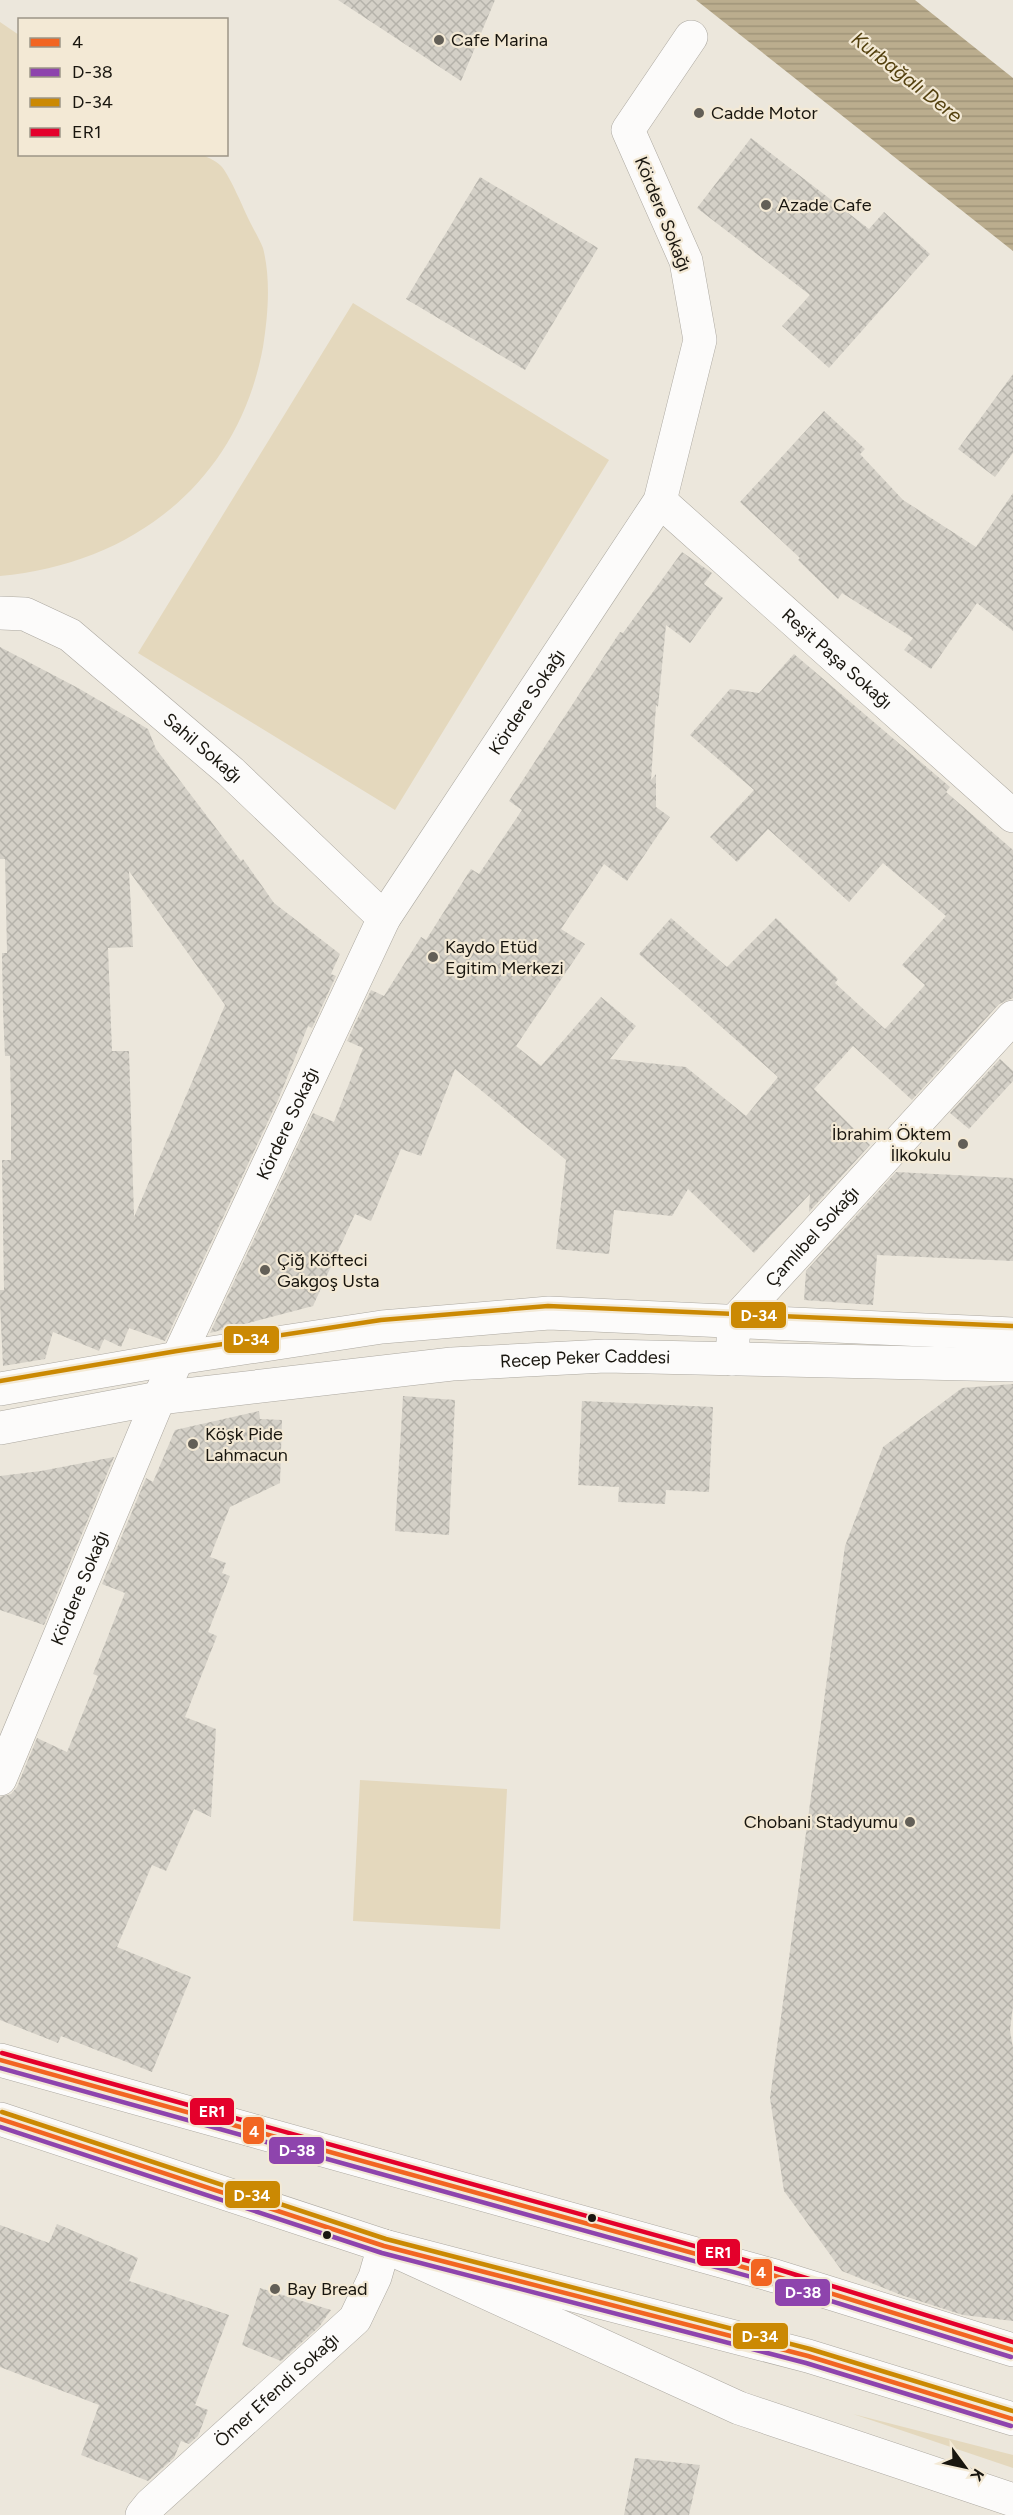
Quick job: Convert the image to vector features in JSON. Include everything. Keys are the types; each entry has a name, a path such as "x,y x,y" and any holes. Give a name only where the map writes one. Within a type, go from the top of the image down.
{"main road":[{"name":"Kördere Sokağı","path":"178,1358 384,918 660,501 700,340 686,261 628,130 691,37"},
{"name":"Reşit Paşa Sokağı","path":"660,501 1013,816"},
{"name":"Sahil Sokağı","path":"0,613 25,614 70,636 231,772 384,918"},
{"name":"Çamlıbel Sokağı","path":"734,1322 1013,1017"},
{"path":"0,1389 178,1358 381,1327 549,1312 1013,1334"},
{"path":"732,1359 734,1322"},
{"name":"Recep Peker Caddesi","path":"0,1428 159,1398 452,1364 605,1356 1013,1365"},
{"path":"159,1398 178,1358"},
{"name":"Kördere Sokağı","path":"0,1779 159,1398"},
{"path":"0,2060 775,2276 1013,2350"},
{"path":"0,2119 384,2246 808,2356 1013,2419"},
{"path":"384,2246 739,2408 1013,2500"},
{"name":"Ömer Efendi Sokağı","path":"142,2515 150,2505 355,2319 375,2277 384,2246"}],"shaded area":[{"path":"0,22 18,34 18,156 205,156 213,160 222,167 230,179 263,248 268,298 263,347 250,395 230,438 204,476 172,508 135,534 94,554 48,568 0,576"},
{"path":"353,303 609,460 395,810 138,653"},
{"path":"360,1780 507,1789 500,1929 353,1921"},
{"path":"853,2414 1013,2455 1013,2468"}],"water":[{"name":"Kurbağalı Dere","path":"696,0 915,0 1013,78 1013,251"}],"building":[{"name":"Cafe Marina","path":"338,0 495,0 461,81"},
{"path":"751,138 869,229 884,212 930,254 829,368 782,326 810,295 697,208"},
{"path":"480,177 598,248 525,370 406,299"},
{"path":"1013,374 1013,453 995,477 958,449"},
{"path":"824,411 865,449 860,454 903,500 976,547 1013,493 1013,631 977,603 931,669 904,650 913,638 842,593 838,599 798,560 800,558 740,502"},
{"path":"682,552 712,573 704,584 723,598 690,643 666,625 658,707 656,705 651,780 656,774 656,807 670,817 627,881 604,864 561,929 585,944 516,1046 541,1066 601,997 636,1026 610,1059 686,1067 746,1116 778,1077 639,954 671,918 727,967 776,918 838,979 835,983 885,1029 925,985 902,965 946,916 883,863 849,902 768,829 737,862 710,837 754,790 690,735 730,689 759,693 794,654 950,787 946,792 1013,850 1013,998 999,1004 912,1100 853,1046 814,1089 870,1145 809,1212 810,1194 754,1253 688,1189 672,1216 614,1210 609,1254 556,1249 566,1160 455,1069 421,1156 401,1149 371,1221 355,1214 313,1306 210,1333 313,1113 334,1122 363,1048 347,1041 371,990 384,996 421,937 426,940 471,869 479,874 522,810 509,801 620,632 623,633"},
{"path":"0,647 78,688 148,729 156,749 241,861 243,859 274,903 340,954 331,974 336,976 312,1028 308,1026 278,1100 165,1341 129,1328 121,1347 104,1339 99,1351 53,1332 45,1359 3,1366 0,1303 0,1290 4,1290 2,1160 11,1160 11,1106 10,1056 5,1056 3,1009 2,953 7,953 5,859 0,859","holes":["129,871 225,1005 134,1217 129,1051 112,1051 108,948 133,947"]},
{"path":"1000,1059 1013,1071 1013,1081 969,1129 950,1113"},
{"path":"896,1172 1013,1178 1013,1261 877,1255 873,1305 804,1300 806,1271"},
{"name":"Chobani Stadyumu","path":"1013,1384 1013,2006 1010,2030 1013,2048 1013,2321 963,2315 901,2295 842,2271 784,2191 770,2098 845,1546 883,1447 962,1388"},
{"path":"403,1396 455,1400 449,1535 395,1531"},
{"path":"582,1401 713,1407 709,1492 666,1490 665,1504 618,1502 619,1487 578,1485"},
{"path":"259,1411 260,1419 282,1420 280,1483 230,1507 210,1557 226,1563 222,1573 230,1576 208,1632 217,1636 185,1717 216,1729 211,1817 194,1809 166,1871 152,1865 117,1947 191,1977 152,2072 61,2036 58,2043 0,2020 0,1797 11,1794 17,1787 37,1738 67,1752 98,1676 93,1674 125,1593 102,1584 146,1478 153,1482 175,1430"},
{"path":"114,1457 44,1625 0,1610 0,1476 41,1471"},
{"path":"57,2224 138,2258 129,2281 229,2315 195,2405 208,2410 198,2436 189,2444 181,2441 174,2458 148,2481 81,2455 99,2405 0,2367 0,2225 49,2243"},
{"path":"260,2288 331,2310 319,2327 281,2361 242,2345"},
{"path":"635,2458 700,2465 689,2515 624,2515"}],"transit line":[{"name":"D-34","path":"0,1381 381,1320 548,1306 1013,1326"},
{"name":"ER1","path":"2,2053 777,2269 1013,2342"},
{"name":"4","path":"0,2060 775,2276 1013,2350"},
{"name":"D-38","path":"0,2068 773,2283 1011,2357"},
{"name":"D-34","path":"2,2112 386,2239 810,2349 1013,2411"},
{"name":"4","path":"0,2119 384,2246 808,2356 1013,2419"},
{"name":"D-38","path":"0,2127 382,2253 806,2363 1011,2426"}],"place":[{"name":"Cafe Marina","path":"439,40"},
{"name":"Cadde Motor","path":"699,113"},
{"name":"Azade Cafe","path":"766,205"},
{"name":"Kaydo Etüd Egitim Merkezi","path":"433,957"},
{"name":"İbrahim Öktem İlkokulu","path":"963,1144"},
{"name":"Çiğ Köfteci Gakgoş Usta","path":"265,1270"},
{"name":"Köşk Pide Lahmacun","path":"193,1444"},
{"name":"Chobani Stadyumu","path":"910,1822"},
{"name":"Bay Bread","path":"275,2289"}]}
